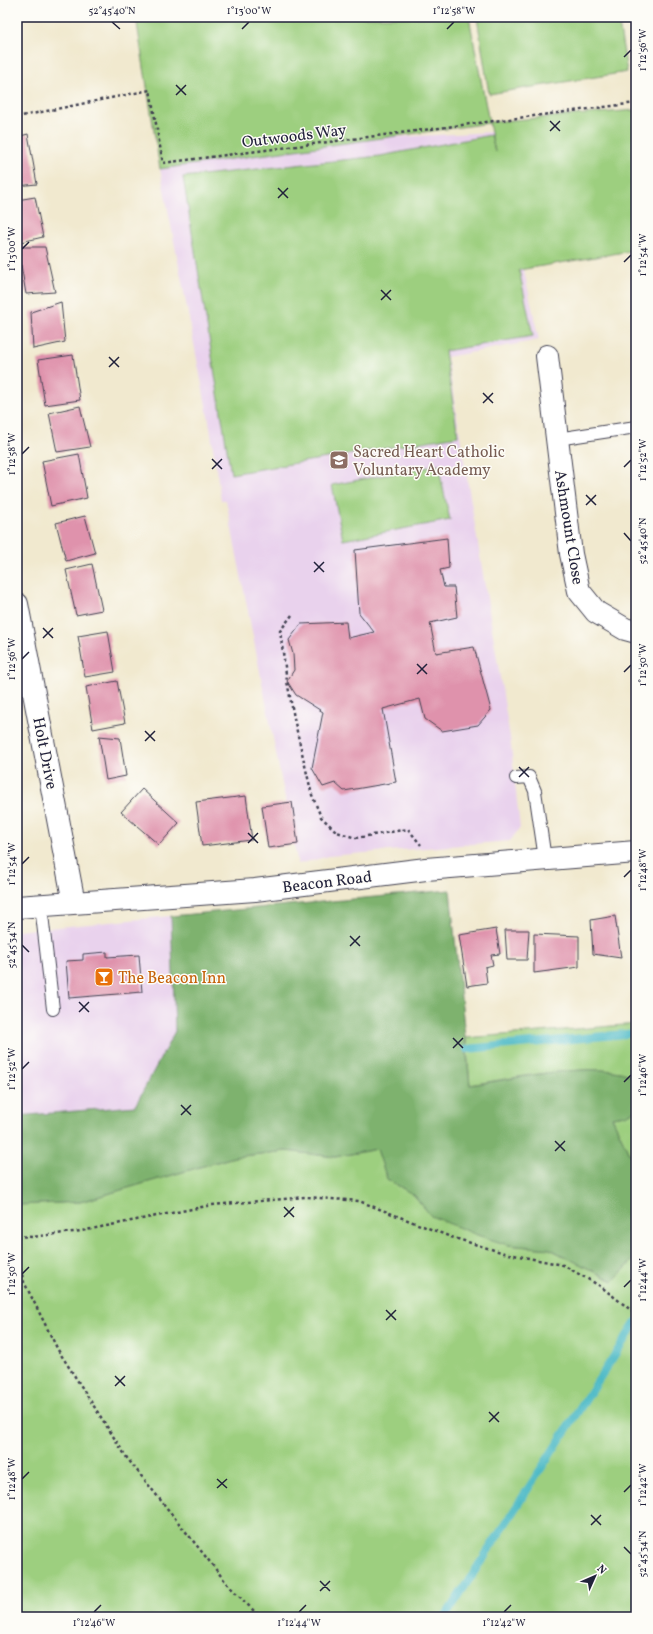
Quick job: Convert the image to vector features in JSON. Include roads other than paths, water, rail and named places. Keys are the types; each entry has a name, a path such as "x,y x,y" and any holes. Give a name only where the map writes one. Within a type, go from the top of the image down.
{"street":[{"name":"Ashmount Close","path":"547,356 571,554 579,591 596,612 625,629 636,632"},
{"name":"Holt Drive","path":"17,604 74,903"},
{"name":"Beacon Road","path":"17,907 255,890 426,869 636,852"}],"lane":[{"path":"557,439 636,427"},
{"path":"516,778 529,776 536,791 544,859"},
{"path":"41,906 53,1009"}],"waterway":[{"path":"467,1049 636,1033"},
{"path":"445,1617 636,1322"}],"place":[{"name":"Sacred Heart Catholic Voluntary Academy","path":"339,460"},
{"name":"The Beacon Inn","path":"104,977"}]}
